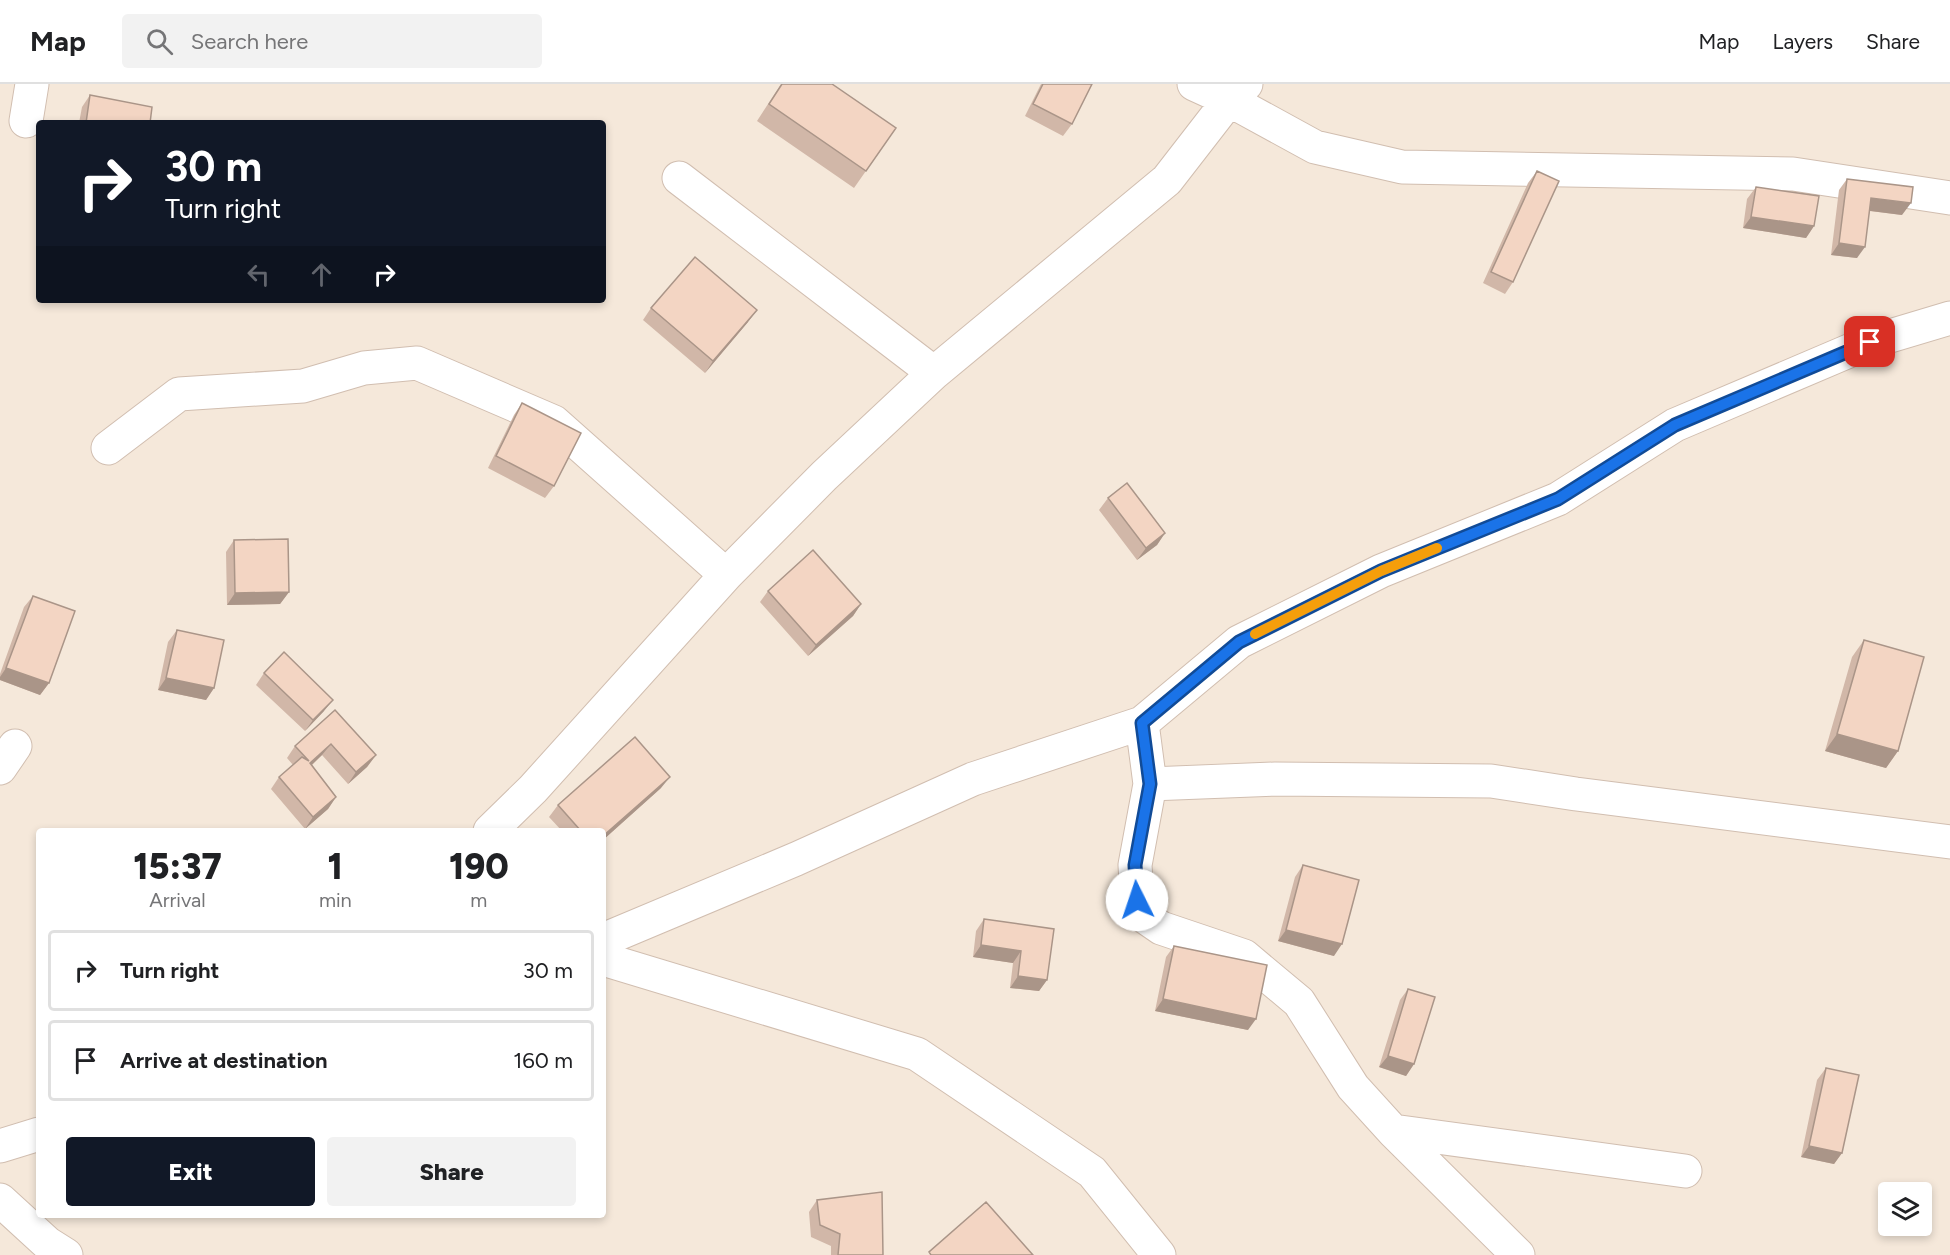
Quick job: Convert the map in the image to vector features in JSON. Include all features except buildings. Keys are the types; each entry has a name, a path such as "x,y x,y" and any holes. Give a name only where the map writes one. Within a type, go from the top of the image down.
{"street":[{"path":"26,121 32,84"},
{"path":"1194,84 1237,92 1315,147 1402,167 1793,174 1950,198"},
{"path":"493,828 533,789 726,575 824,476 934,373 1167,180 1237,92"},
{"path":"680,178 934,373"},
{"path":"606,939 796,859 973,779 1142,723 1239,642 1381,571 1558,499 1675,425 1870,342 1950,318"},
{"path":"108,448 179,394 303,386 364,368 417,363 554,422 726,575"},
{"path":"1142,723 1150,784 1135,865 1137,900 1145,917 1161,928 1244,956 1299,1002 1353,1087 1393,1131 1518,1255"},
{"path":"1150,784 1275,779 1491,781 1588,796 1950,842"},
{"path":"606,960 917,1054 1092,1172 1159,1255"},
{"path":"1393,1131 1685,1171"},
{"path":"0,1146 36,1135"},
{"path":"0,1200 47,1243 66,1255"}],"shaded area":[{"path":"0,84 1950,84 1950,1255 0,1255"}],"slow traffic":[{"path":"1255,634 1381,571 1437,548"}],"route":[{"path":"1137,900 1135,865 1150,784 1142,723 1239,642 1381,571 1558,499 1675,425 1870,342"}]}
